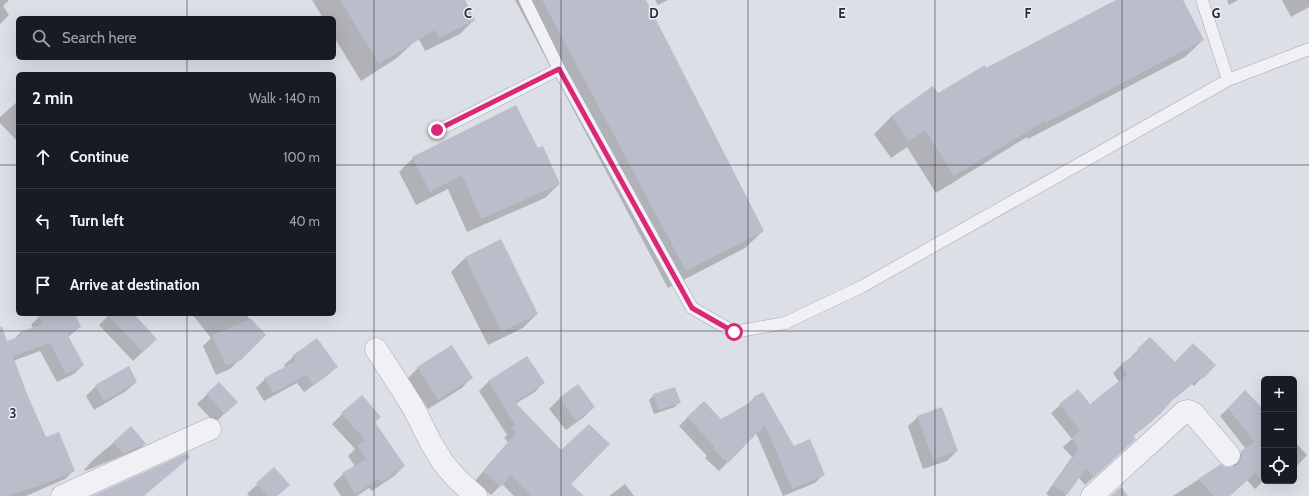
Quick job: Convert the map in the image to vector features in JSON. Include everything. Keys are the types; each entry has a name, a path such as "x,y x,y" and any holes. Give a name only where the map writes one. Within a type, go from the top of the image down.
{"street":[{"path":"376,349 413,407 431,443 444,464 458,480 476,496"},
{"path":"1092,496 1184,412 1188,411 1193,413 1229,455"},
{"path":"62,496 210,429"}],"lane":[{"path":"525,0 559,69 692,308 734,332 785,323 860,287 1228,80 1309,49"},
{"path":"1202,0 1228,80"},
{"path":"437,130 559,69"}],"building":[{"path":"340,0 465,0 475,20 439,38 435,30 379,64"},
{"path":"542,0 646,0 764,231 686,271"},
{"path":"1116,0 1183,0 1204,40 1046,123 1045,121 954,176 925,130 909,141 891,116 933,86 938,93 985,65 986,68"},
{"path":"516,105 538,148 543,146 560,184 481,219 462,175 430,192 412,157"},
{"path":"501,239 538,314 502,332 465,257"},
{"path":"40,316 76,316 81,327 67,334 84,365 66,374 50,343 13,356 27,394 46,437 59,432 75,471 36,487 6,496 0,496 0,327 2,327 7,341 21,336 20,332 43,324"},
{"path":"109,316 136,316 157,339 143,352"},
{"path":"251,319 266,335 241,360 226,366 212,335"},
{"path":"1150,337 1175,362 1193,343 1216,365 1203,379 1201,377 1176,396 1160,414 1133,436 1136,439 1093,478 1086,468 1067,495 1053,485 1079,449 1071,438 1080,431 1059,404 1078,389 1090,404 1127,375 1121,364 1139,352 1137,349"},
{"path":"317,338 338,367 313,385 306,375 273,393 264,378 296,361 292,356"},
{"path":"452,345 473,378 438,400 417,367"},
{"path":"527,356 545,383 515,402 561,450 589,424 610,444 571,484 584,496 532,496 511,475 501,487 483,471 516,433 512,428 515,425 488,381"},
{"path":"129,366 137,382 104,401 95,385"},
{"path":"219,382 238,402 225,414 206,394"},
{"path":"578,384 595,407 576,421 559,398"},
{"path":"675,387 681,403 658,410 653,394"},
{"path":"1245,390 1261,407 1261,480 1255,473 1230,496 1214,496 1198,479 1221,464 1225,467 1237,465 1241,459 1241,451 1254,442 1228,408"},
{"path":"763,392 794,446 810,439 825,475 792,489 765,425 728,463 713,449 715,447 687,417 704,401 721,419 755,400 753,397"},
{"path":"362,395 381,417 375,422 405,466 382,482 379,479 355,494 342,473 366,459 357,446 365,440 341,413"},
{"path":"942,407 958,451 933,460 917,416"},
{"path":"131,426 146,444 123,454 113,442"},
{"path":"187,453 190,457 144,496 92,496"},
{"path":"274,467 290,485 277,496 268,496 256,483"},
{"path":"1121,487 1128,496 1111,496"}],"route":[{"path":"437,130 559,69 692,308 734,332"}]}
